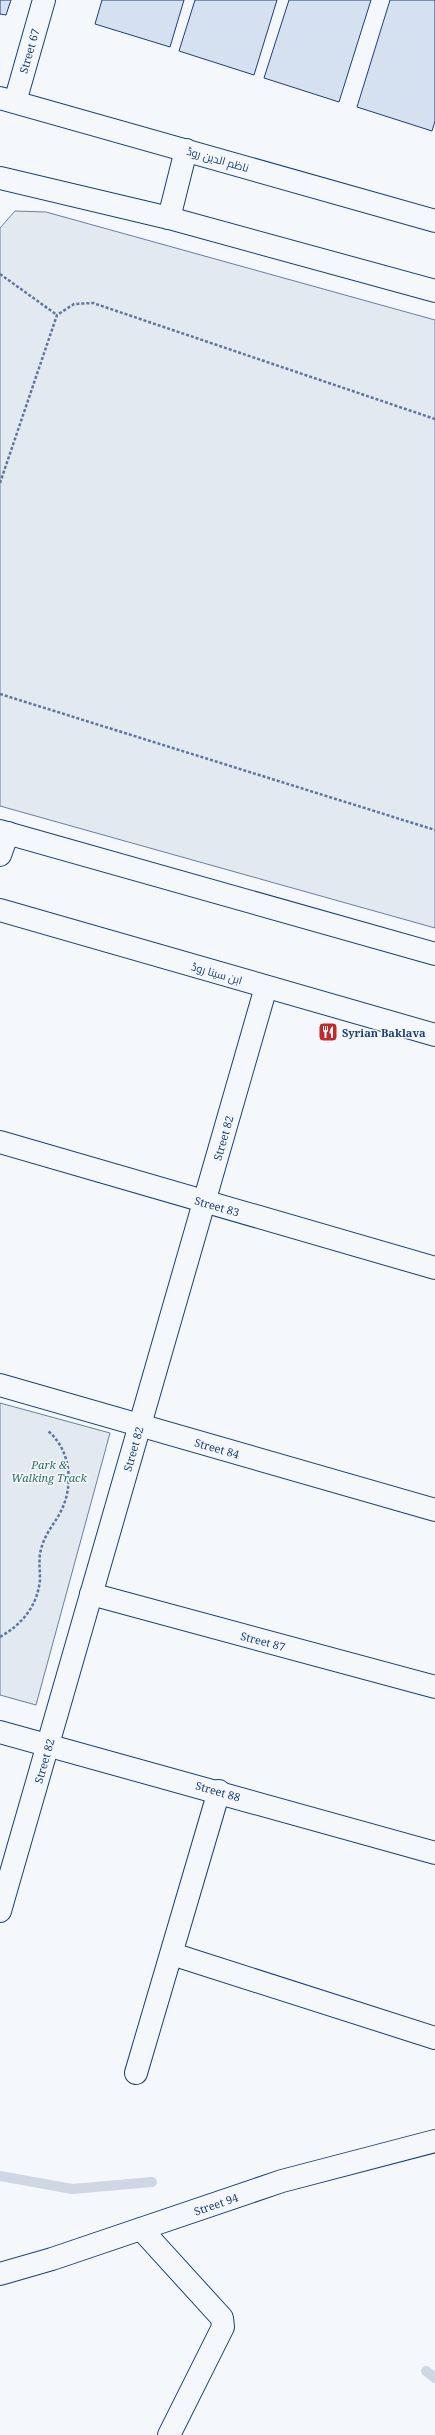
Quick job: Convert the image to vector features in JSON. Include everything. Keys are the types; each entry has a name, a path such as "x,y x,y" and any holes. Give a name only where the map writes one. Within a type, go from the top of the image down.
{"street":[{"name":"Street 67","path":"8,100 44,0"},
{"name":"ناظم الدین روڈ","path":"8,100 435,221"},
{"path":"169,218 186,150"},
{"path":"2,184 169,218 435,291"},
{"path":"0,855 4,832 435,954"},
{"name":"ابن سینا روڈ","path":"0,910 435,1035"},
{"name":"Street 82","path":"0,1911 266,987"},
{"name":"Street 83","path":"0,1142 435,1268"},
{"name":"Street 84","path":"0,1385 435,1510"},
{"name":"Street 87","path":"92,1594 435,1687"},
{"name":"Street 88","path":"0,1732 219,1791 435,1853"},
{"path":"136,2073 219,1791"},
{"path":"172,1954 435,2038"},
{"name":"Street 94","path":"0,2274 52,2259 282,2181 435,2141"},
{"path":"141,2229 222,2318 223,2327 169,2435"}],"path":[{"path":"0,274 57,315"},
{"path":"0,483 57,315 74,304 93,303 435,419"},
{"path":"0,694 435,830"},
{"path":"0,1637 16,1627 28,1615 37,1594 41,1547 45,1535 62,1510 68,1492 69,1474 66,1455 55,1436 45,1428"}],"green space":[{"path":"15,211 46,212 435,320 435,928 0,806 0,228"},
{"name":"Park & Walking Track","path":"0,1403 110,1433 36,1705 0,1695"}],"building":[{"path":"0,0 11,0 6,15 0,14"},
{"path":"102,0 184,0 170,47 95,24"},
{"path":"195,0 277,0 254,75 179,51"},
{"path":"289,0 371,0 339,102 264,78"},
{"path":"390,0 435,0 435,121 432,131 357,107"}],"waterway":[{"path":"0,2176 72,2189 152,2182"},
{"path":"426,2371 435,2378"}],"place":[{"name":"Syrian Baklava","path":"328,1032"}]}
